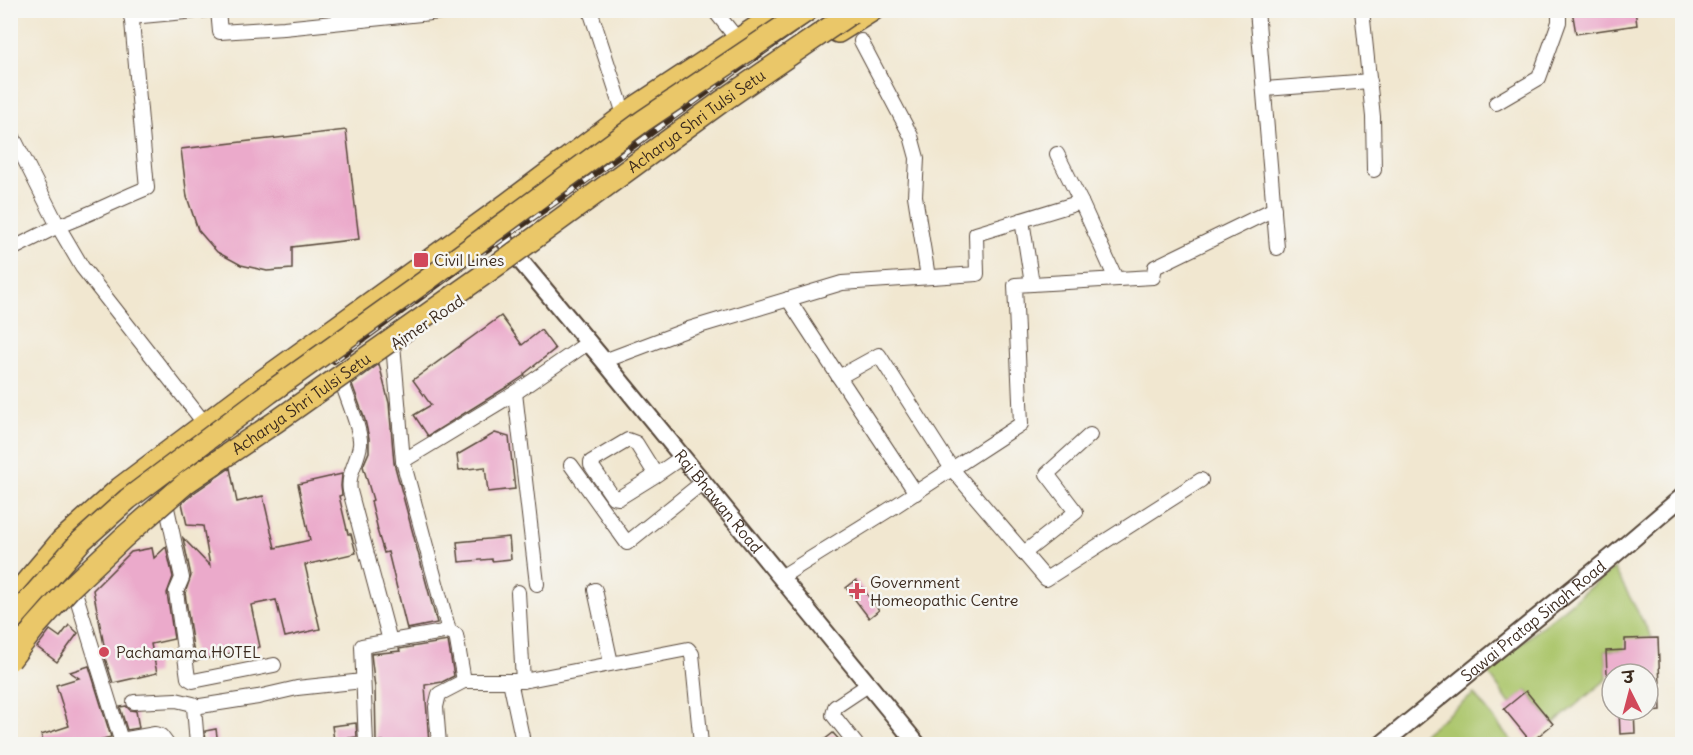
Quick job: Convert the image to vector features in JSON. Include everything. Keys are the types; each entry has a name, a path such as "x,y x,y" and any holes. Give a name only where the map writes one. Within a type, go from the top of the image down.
{"highway":[{"path":"10,601 61,541 120,488 637,106 783,10"},
{"name":"Acharya Shri Tulsi Setu","path":"10,622 81,541 128,499 269,393 644,121 808,10"},
{"name":"Acharya Shri Tulsi Setu","path":"10,660 70,588 187,482 277,421 520,249 721,102 854,10"},
{"name":"Ajmer Road","path":"10,668 40,629 124,543 202,480 283,425 393,344 519,259 730,106 873,10"}],"street":[{"path":"10,250 58,226 79,219 147,188 131,14 207,10"},
{"path":"218,10 220,32 284,28 362,16 460,10"},
{"path":"590,10 622,108 627,115"},
{"path":"714,10 738,40"},
{"path":"1257,10 1277,248"},
{"path":"1362,10 1373,117 1374,170"},
{"path":"1496,103 1539,78 1559,22 1559,10"},
{"path":"861,41 911,136 917,158 915,196 928,277"},
{"path":"1265,89 1370,81"},
{"path":"10,130 58,226 82,267 205,424"},
{"path":"1057,154 1116,279"},
{"path":"604,362 689,329 842,283 977,274 976,234 1081,202"},
{"path":"781,577 916,493 1020,424 1016,285 1153,277 1155,267 1274,209"},
{"name":"Raj Bhawan Road","path":"488,218 519,259 917,744"},
{"path":"1023,220 1032,284"},
{"path":"788,299 916,493"},
{"path":"403,461 516,393 589,342"},
{"path":"393,344 403,461 449,631"},
{"path":"840,377 879,355 952,469 1046,579 1201,480"},
{"path":"342,382 361,442 349,476 350,490 390,641"},
{"path":"516,393 537,584"},
{"path":"1024,553 1076,512 1047,474 1090,435"},
{"path":"656,476 632,440 628,440 591,462 614,497 619,498 656,476 682,457"},
{"path":"571,465 627,543 703,482"},
{"name":"Sawai Pratap Singh Road","path":"1382,744 1683,497"},
{"path":"167,508 182,578 176,592 188,678 192,681 274,665"},
{"path":"595,590 611,663"},
{"path":"75,592 121,740"},
{"path":"518,592 517,681 522,737"},
{"path":"366,744 362,646 449,631 456,635 464,681"},
{"path":"439,744 436,706 439,694 464,681 517,681 688,649 692,654 701,744"},
{"path":"194,707 297,688 363,681"},
{"path":"856,744 833,715 835,707 868,685"},
{"path":"134,702 176,700 192,704 197,744"},
{"path":"106,744 155,734 161,736 167,744"}],"green space":[{"path":"1614,568 1652,638 1625,650 1606,651 1606,662 1600,662 1600,685 1553,724 1527,691 1510,704 1487,671"},
{"path":"1474,694 1514,744 1410,744"}],"building":[{"path":"1572,10 1635,10 1637,25 1576,34"},
{"path":"346,130 359,239 292,247 292,269 267,271 241,265 217,252 198,230 187,197 181,149"},
{"path":"501,316 522,345 541,330 555,349 525,375 428,436 414,415 431,405 413,380"},
{"path":"379,364 389,403 394,463 437,623 407,629 388,552 384,553 377,530 371,501 373,500 363,466 369,452 369,438 352,384"},
{"path":"495,433 509,437 515,489 488,492 485,467 459,470 457,455"},
{"path":"230,468 237,502 263,496 275,548 310,540 298,484 342,474 342,495 339,496 348,534 351,534 356,553 305,565 320,629 285,637 276,600 251,605 260,647 195,661 185,593 191,576 183,538 210,566 203,526 187,525 182,503"},
{"path":"509,537 511,559 459,562 457,542"},
{"path":"166,547 173,577 167,593 174,639 151,644 157,673 113,683 104,655 106,655 93,590 131,552 152,548 154,558"},
{"path":"856,580 879,610 869,618 846,588"},
{"path":"69,625 78,633 57,662 37,647 50,630 60,637"},
{"path":"1658,638 1659,662 1606,662 1606,651 1625,650 1625,639"},
{"path":"448,641 454,676 442,682 425,685 429,744 376,742 375,688 371,654 400,651 399,649"},
{"path":"89,666 111,737 83,744 44,744 41,735 69,726 56,685 79,678 70,672"},
{"path":"1526,691 1553,724 1531,742 1504,709"},
{"path":"126,706 136,711 139,728 127,730 120,707"},
{"path":"1620,722 1635,722 1635,733 1620,734"},
{"path":"356,723 357,737 334,740 332,726"},
{"path":"216,729 218,744 206,744 205,731"},
{"path":"833,733 843,744 819,744"}],"railway":[{"path":"334,361 823,10"},
{"path":"10,647 95,556 185,479 822,22 844,10"}],"place":[{"name":"Civil Lines","path":"421,260"},
{"name":"Government Homeopathic Centre","path":"857,591"},
{"name":"Pachamama HOTEL","path":"104,652"}]}
